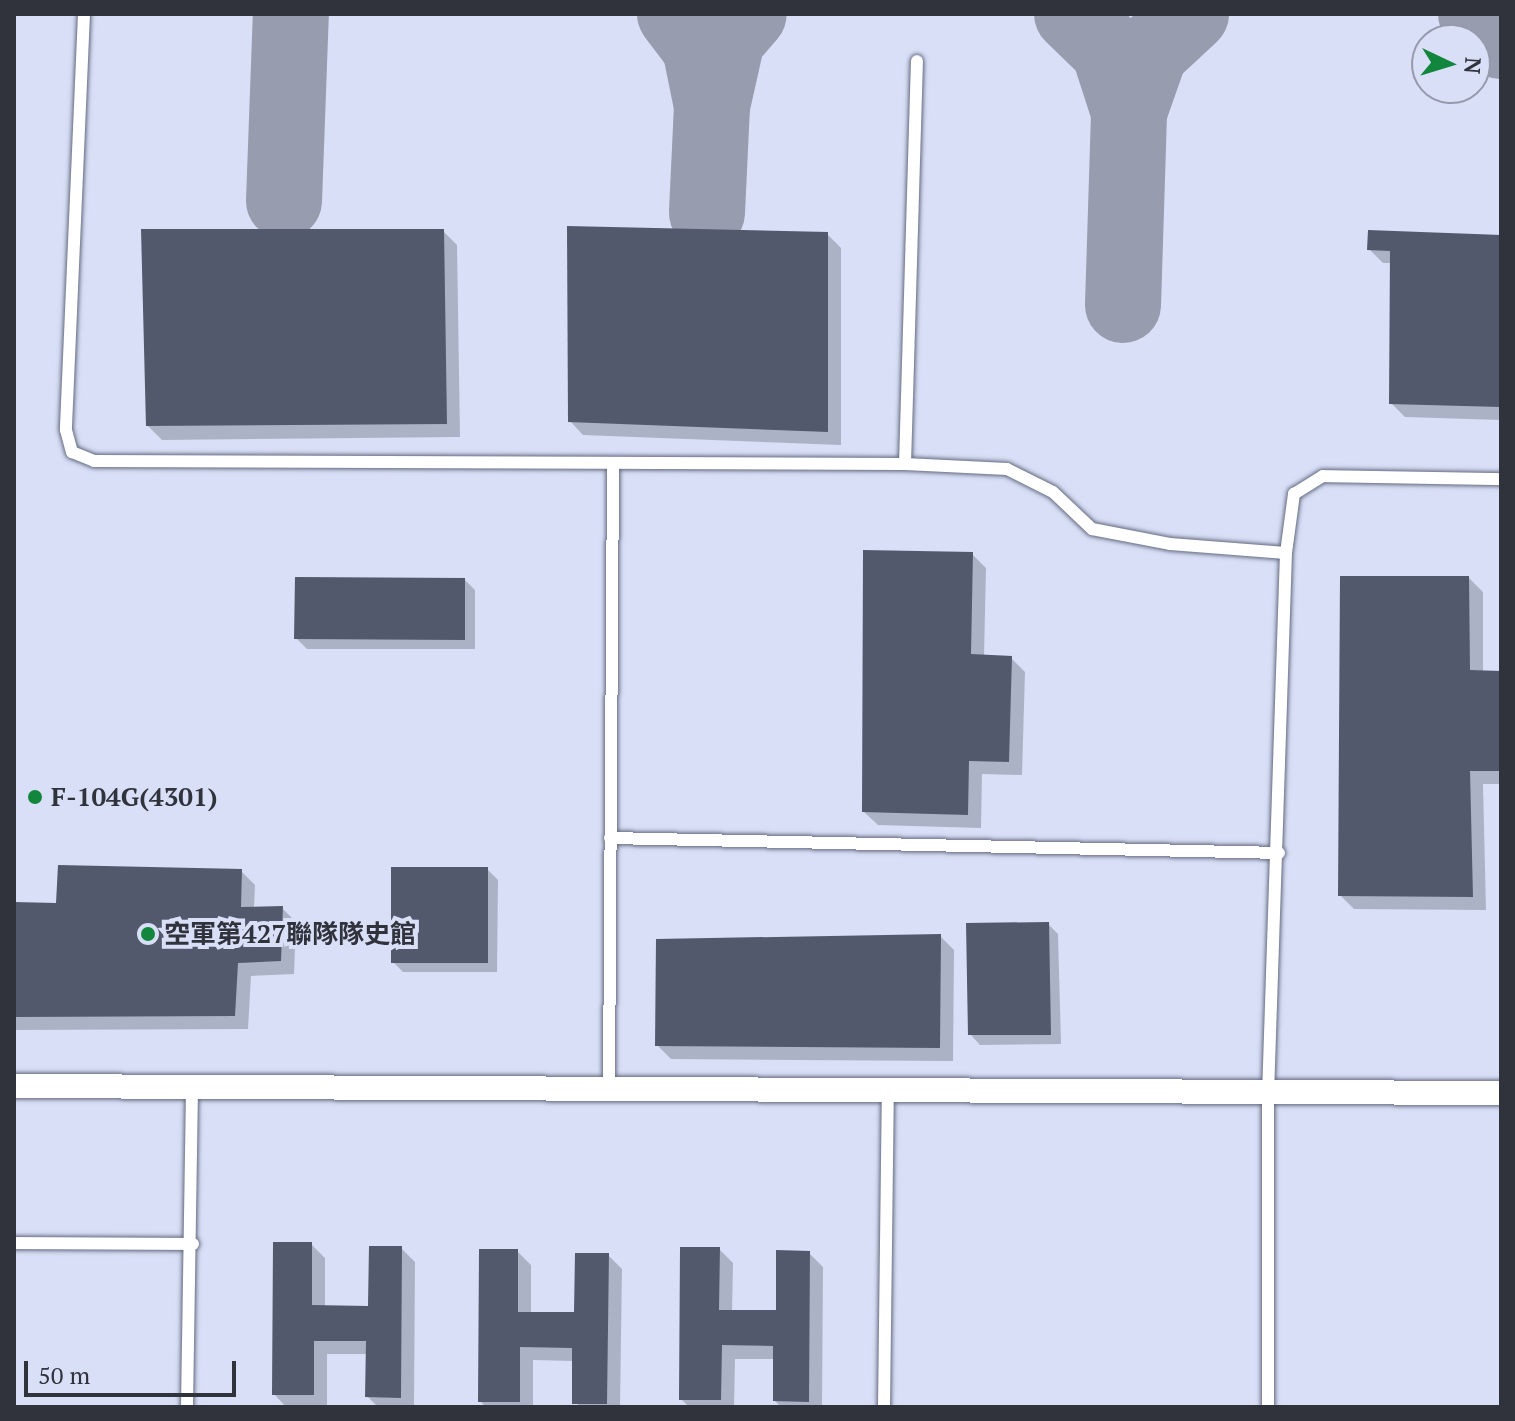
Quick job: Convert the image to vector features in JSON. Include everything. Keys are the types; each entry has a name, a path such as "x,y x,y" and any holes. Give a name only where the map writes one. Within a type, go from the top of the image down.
{"street":[{"path":"14,1086 192,1090 609,1085 1268,1095 1501,1093"}],"lane":[{"path":"84,14 66,430 72,452 94,461 905,464 1007,469 1053,492 1092,529 1170,544 1286,553"},
{"path":"905,464 917,61"},
{"path":"609,1085 613,464"},
{"path":"1268,1407 1268,1095 1279,853 1286,553 1294,494 1323,476 1501,479"},
{"path":"610,838 1279,853"},
{"path":"187,1407 193,1244 192,1090"},
{"path":"884,1407 888,1091"},
{"path":"14,1243 193,1244"}],"building":[{"path":"567,226 828,232 828,432 568,422"},
{"path":"141,229 444,229 447,424 146,426"},
{"path":"1368,230 1501,235 1501,407 1389,404 1390,251 1367,250"},
{"path":"863,550 973,552 971,654 1012,656 1009,762 969,761 968,815 862,812"},
{"path":"1340,576 1469,576 1470,670 1501,671 1501,771 1470,771 1473,897 1338,896"},
{"path":"295,577 465,578 465,640 294,639"},
{"name":"空軍第427聯隊隊史館","path":"58,865 242,869 241,907 283,906 281,961 238,963 235,1016 14,1017 14,902 56,903"},
{"path":"391,867 488,867 488,963 391,963"},
{"path":"1049,922 1051,1035 968,1035 966,923"},
{"path":"941,934 940,1048 655,1046 656,939"},
{"path":"273,1242 312,1242 312,1305 368,1306 369,1246 402,1246 401,1398 365,1397 366,1341 314,1341 314,1395 272,1395"},
{"path":"680,1247 720,1247 719,1310 776,1310 776,1250 810,1251 809,1402 773,1401 773,1346 722,1345 721,1400 679,1400"},
{"path":"479,1249 518,1249 518,1312 574,1312 575,1253 609,1253 607,1404 572,1404 572,1348 520,1347 520,1402 478,1402"}],"taxiway":[{"path":"284,201 291,14"},
{"path":"675,14 700,47 712,106 707,213"},
{"path":"712,106 727,39 749,14"},
{"path":"1072,14 1109,50 1129,112"},
{"path":"1123,305 1129,112 1150,52 1191,14"},
{"path":"1476,14 1501,41"}],"place":[{"name":"F-104G(4301)","path":"35,797"},
{"name":"空軍第427聯隊隊史館","path":"148,934"}]}
